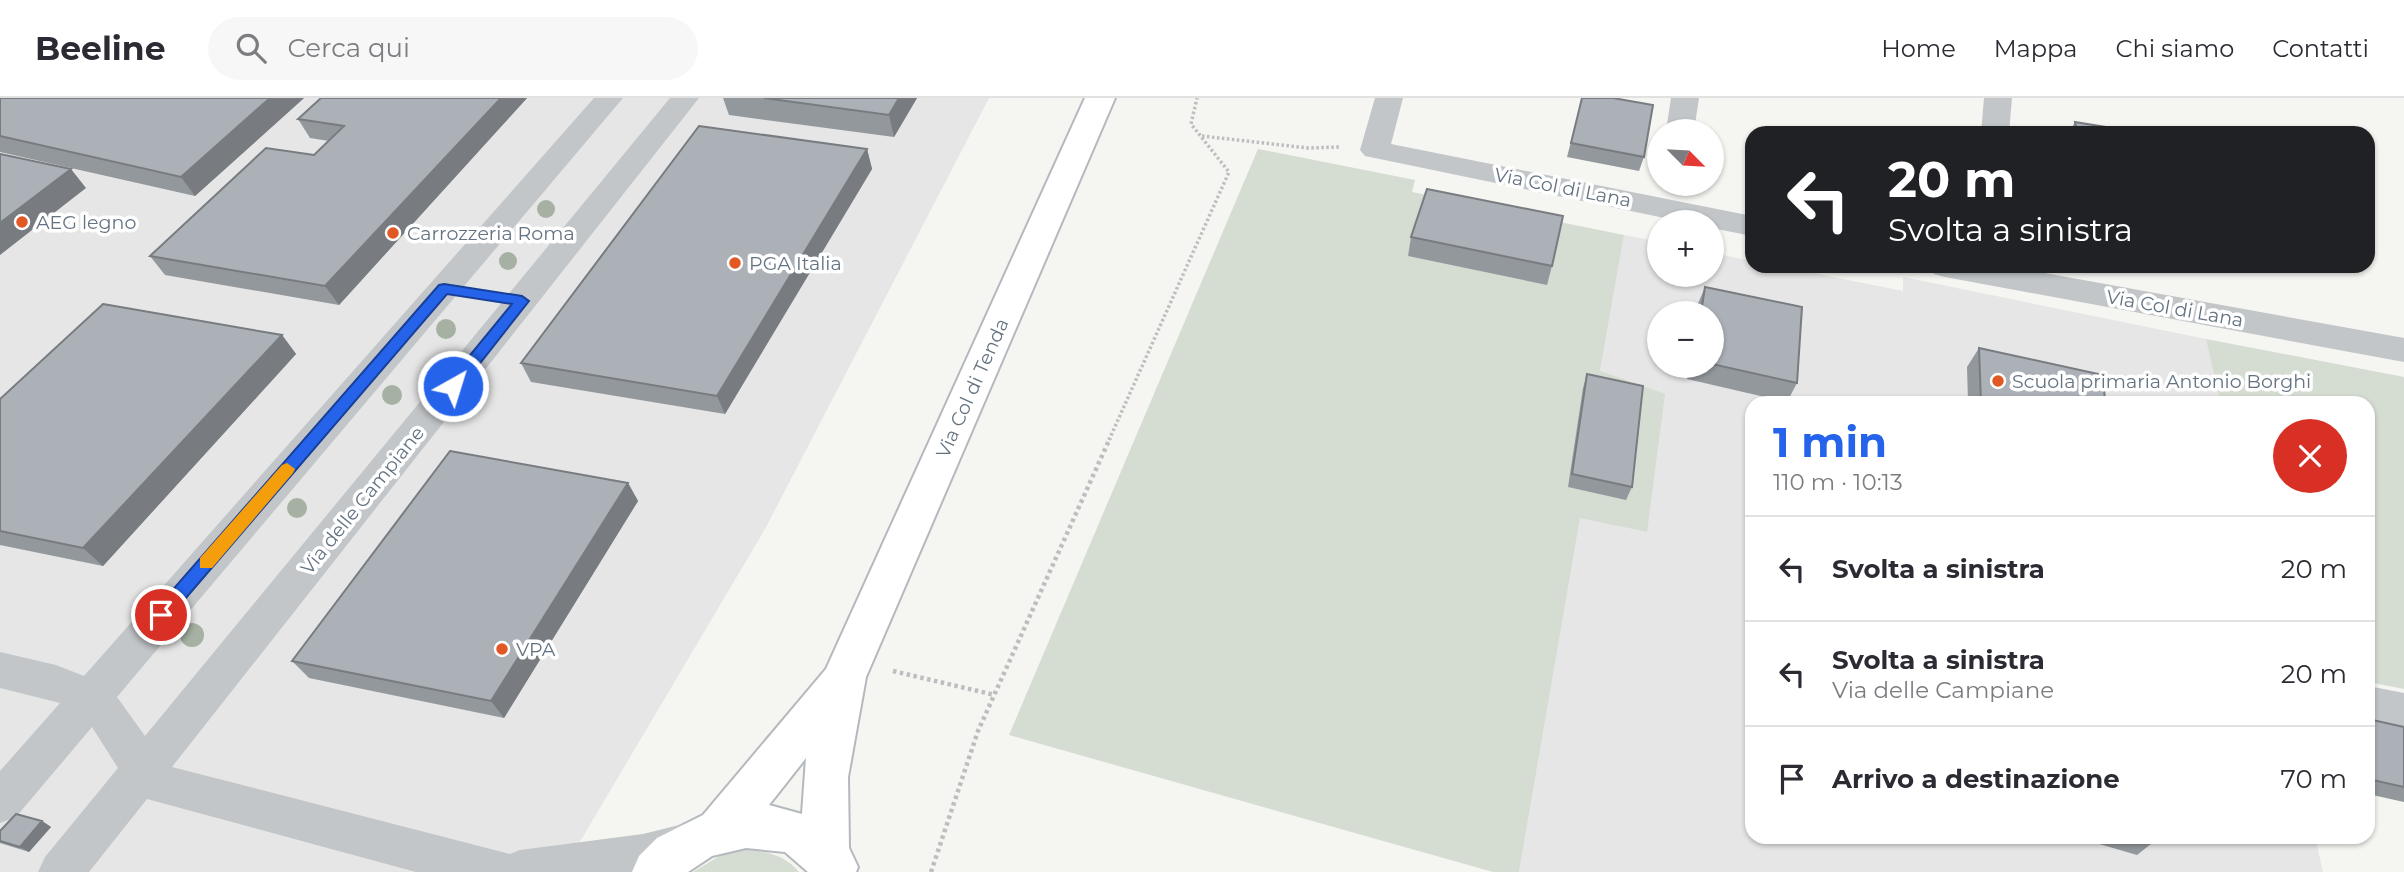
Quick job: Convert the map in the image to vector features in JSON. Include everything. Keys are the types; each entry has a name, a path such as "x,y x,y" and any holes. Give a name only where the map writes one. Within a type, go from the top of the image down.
{"main road":[{"name":"Via Col di Tenda","path":"831,862 825,777 848,669 1100,98"},
{"name":"Via Col di Tenda","path":"656,872 705,837 848,669"},
{"name":"Via Col di Tenda","path":"705,837 758,824 796,831 831,862"}],"street":[{"path":"0,803 609,98"},
{"name":"Via delle Campiane","path":"61,872 685,98"},
{"path":"1375,150 1389,98"},
{"path":"1682,119 1685,98"},
{"path":"1996,126 1998,98"},
{"name":"Via Col di Lana","path":"1375,150 1647,192"},
{"name":"Via Col di Lana","path":"1671,196 1745,223"},
{"name":"Via Col di Lana","path":"1996,273 2404,350"},
{"path":"0,670 56,683 90,696 107,715 143,770 164,786 499,872"},
{"path":"2375,706 2404,712"},
{"path":"520,872 643,855 705,837"}],"lane":[{"path":"444,289 522,301"}],"path":[{"path":"931,872 978,731 1229,172 1191,124 1196,98"},
{"path":"1201,136 1308,148 1345,147 1375,150"},
{"path":"848,669 995,695"}],"shaded area":[{"path":"0,98 989,98 765,529 562,872 0,872"},
{"path":"1258,149 1415,180 1412,192 1624,235 1600,371 1665,394 1647,532 1580,518 1519,872 1493,872 1009,735"},
{"path":"1624,235 1647,240 1647,287 1724,287 1724,255 1745,260 1745,273 1813,273 1903,291 1903,277 2206,339 2219,396 1745,396 1745,844 2317,844 2323,872 1519,872 1580,517 1646,532 1600,371"},
{"path":"2206,339 2404,377 2404,689 2375,683 2375,396 2219,396"},
{"path":"747,849 776,855 799,872 693,872 723,854"}],"building":[{"path":"0,98 270,98 181,177 0,136"},
{"path":"321,98 501,98 325,286 150,256 266,148 314,155 344,126 298,119"},
{"path":"764,98 899,98 889,115"},
{"path":"1582,98 1613,98 1653,105 1651,119 1647,119 1644,157 1571,143"},
{"path":"2075,122 2100,126 2076,126"},
{"path":"699,126 867,149 717,396 521,363"},
{"path":"0,154 71,169 0,223"},
{"path":"1427,189 1563,216 1552,266 1411,237"},
{"path":"1705,287 1802,307 1797,383 1724,367 1724,301 1703,301"},
{"path":"103,304 282,335 83,548 0,531 0,399"},
{"path":"1979,348 2103,375 2105,396 1981,396"},
{"path":"1587,374 1643,386 1632,487 1572,474"},
{"path":"450,451 628,483 491,701 292,661"},
{"path":"2375,721 2404,727 2404,787 2375,781"},
{"path":"16,814 42,821 20,847 0,841 0,831"}],"slow traffic":[{"path":"206,563 287,469"}],"place":[{"name":"AEG legno","path":"22,222"},
{"name":"Carrozzeria Roma","path":"393,233"},
{"name":"PGA Italia","path":"735,263"},
{"name":"Scuola primaria Antonio Borghi","path":"1998,381"},
{"name":"VPA","path":"502,649"}],"route":[{"path":"161,615 444,289 522,301 453,386"}]}
